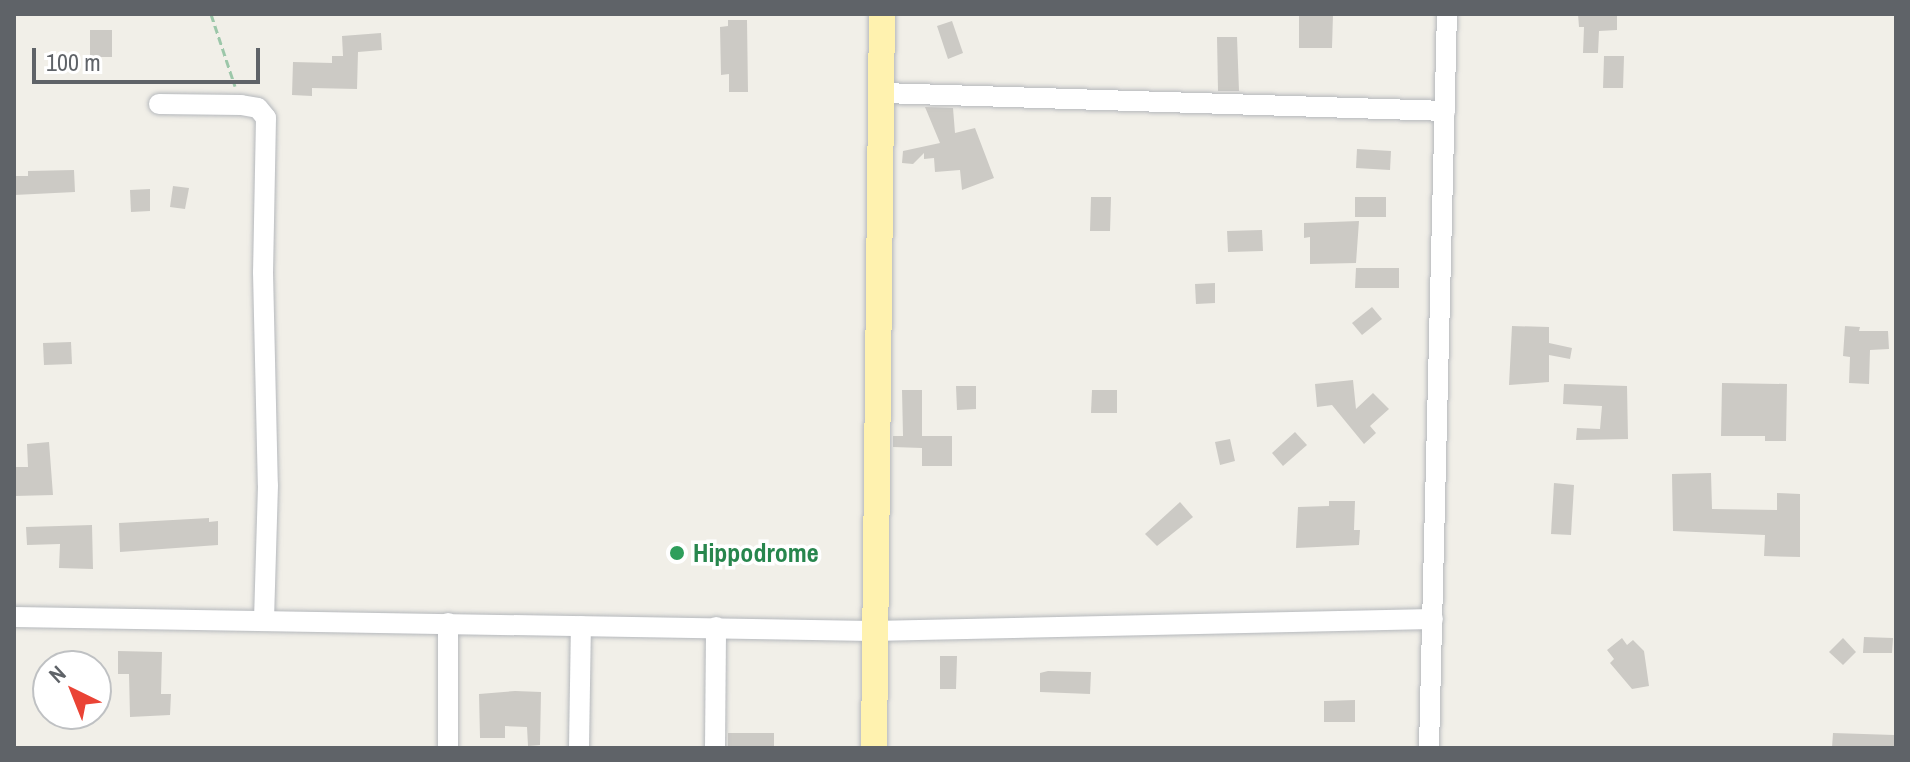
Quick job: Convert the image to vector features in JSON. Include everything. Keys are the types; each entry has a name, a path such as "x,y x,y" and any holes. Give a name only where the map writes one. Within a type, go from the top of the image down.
{"main road":[{"path":"874,748 872,631 882,14"}],"street":[{"path":"1429,748 1447,14"},
{"path":"883,93 1445,111"},
{"path":"159,104 241,105 258,108 266,118 263,272 268,485 264,621"},
{"path":"14,617 872,631 1433,619"},
{"path":"448,623 448,748"},
{"path":"579,748 581,626"},
{"path":"715,748 716,627"}],"path":[{"path":"211,14 241,105"}],"building":[{"path":"1299,14 1333,14 1332,48 1299,48"},
{"path":"1578,14 1617,14 1617,30 1599,31 1598,53 1583,53 1584,27 1579,27"},
{"path":"728,20 747,20 748,92 729,92 729,74 721,75 720,27 728,26"},
{"path":"952,21 963,53 948,59 937,26"},
{"path":"90,30 112,30 112,57 90,57"},
{"path":"381,33 382,50 358,52 357,89 312,88 312,96 292,95 293,62 332,63 332,56 343,56 342,36"},
{"path":"1217,37 1237,37 1239,91 1218,91"},
{"path":"1604,56 1624,56 1623,88 1603,88"},
{"path":"925,107 953,108 955,133 975,128 994,178 962,190 960,170 935,172 934,158 924,159 924,153 913,164 902,163 903,151 940,143"},
{"path":"1357,149 1391,151 1390,170 1356,168"},
{"path":"74,170 75,192 14,195 14,176 28,176 28,171"},
{"path":"173,186 189,188 185,209 170,207"},
{"path":"150,189 150,211 131,212 130,190"},
{"path":"1091,197 1111,197 1110,231 1090,231"},
{"path":"1355,197 1386,197 1386,217 1355,217"},
{"path":"1359,221 1356,263 1310,264 1310,237 1304,238 1304,223"},
{"path":"1262,230 1263,251 1228,252 1227,231"},
{"path":"1356,268 1399,268 1399,288 1355,288"},
{"path":"1215,283 1215,303 1196,304 1195,284"},
{"path":"1372,307 1382,319 1362,335 1352,323"},
{"path":"1512,326 1549,327 1549,343 1572,348 1570,359 1549,355 1549,382 1509,385"},
{"path":"1845,326 1860,327 1859,331 1888,331 1889,349 1870,350 1869,384 1849,383 1850,357 1843,356"},
{"path":"71,342 72,364 44,365 43,343"},
{"path":"1353,380 1356,409 1373,393 1389,409 1370,426 1376,433 1364,444 1332,405 1317,407 1315,384"},
{"path":"1722,383 1787,384 1786,441 1765,441 1765,436 1721,436"},
{"path":"1564,384 1627,386 1628,439 1576,440 1577,428 1600,429 1602,406 1563,404"},
{"path":"956,386 976,386 976,409 957,410"},
{"path":"902,390 922,390 922,436 952,436 952,466 922,466 922,448 893,447 893,436 903,436"},
{"path":"1092,390 1117,390 1117,413 1091,413"},
{"path":"1295,432 1307,445 1283,466 1272,453"},
{"path":"1230,439 1235,461 1220,465 1215,442"},
{"path":"49,442 53,495 14,496 14,467 28,467 27,444"},
{"path":"1711,473 1712,509 1777,510 1777,493 1800,494 1800,557 1764,556 1765,535 1673,531 1672,474"},
{"path":"1554,483 1574,485 1571,535 1551,534"},
{"path":"1329,501 1355,501 1354,530 1360,530 1359,545 1296,548 1298,507 1329,506"},
{"path":"1180,502 1193,517 1157,546 1145,534"},
{"path":"209,518 209,522 218,521 218,545 120,552 119,523"},
{"path":"92,525 93,569 59,568 60,544 27,545 26,527"},
{"path":"1864,637 1893,638 1892,653 1863,653"},
{"path":"1622,638 1627,645 1633,640 1644,651 1649,686 1632,689 1610,663 1614,659 1607,650"},
{"path":"1843,638 1856,652 1843,665 1829,652"},
{"path":"118,651 162,652 161,694 171,694 170,715 130,717 129,674 118,674"},
{"path":"940,656 957,656 956,689 940,689"},
{"path":"1091,672 1090,694 1040,692 1040,673"},
{"path":"541,692 540,745 528,746 527,727 505,726 505,738 480,738 479,694"},
{"path":"1355,700 1355,722 1324,722 1324,701"},
{"path":"728,733 774,733 774,748 728,748"},
{"path":"1833,733 1894,735 1894,748 1832,748"}],"place":[{"name":"Hippodrome","path":"677,553"}]}
